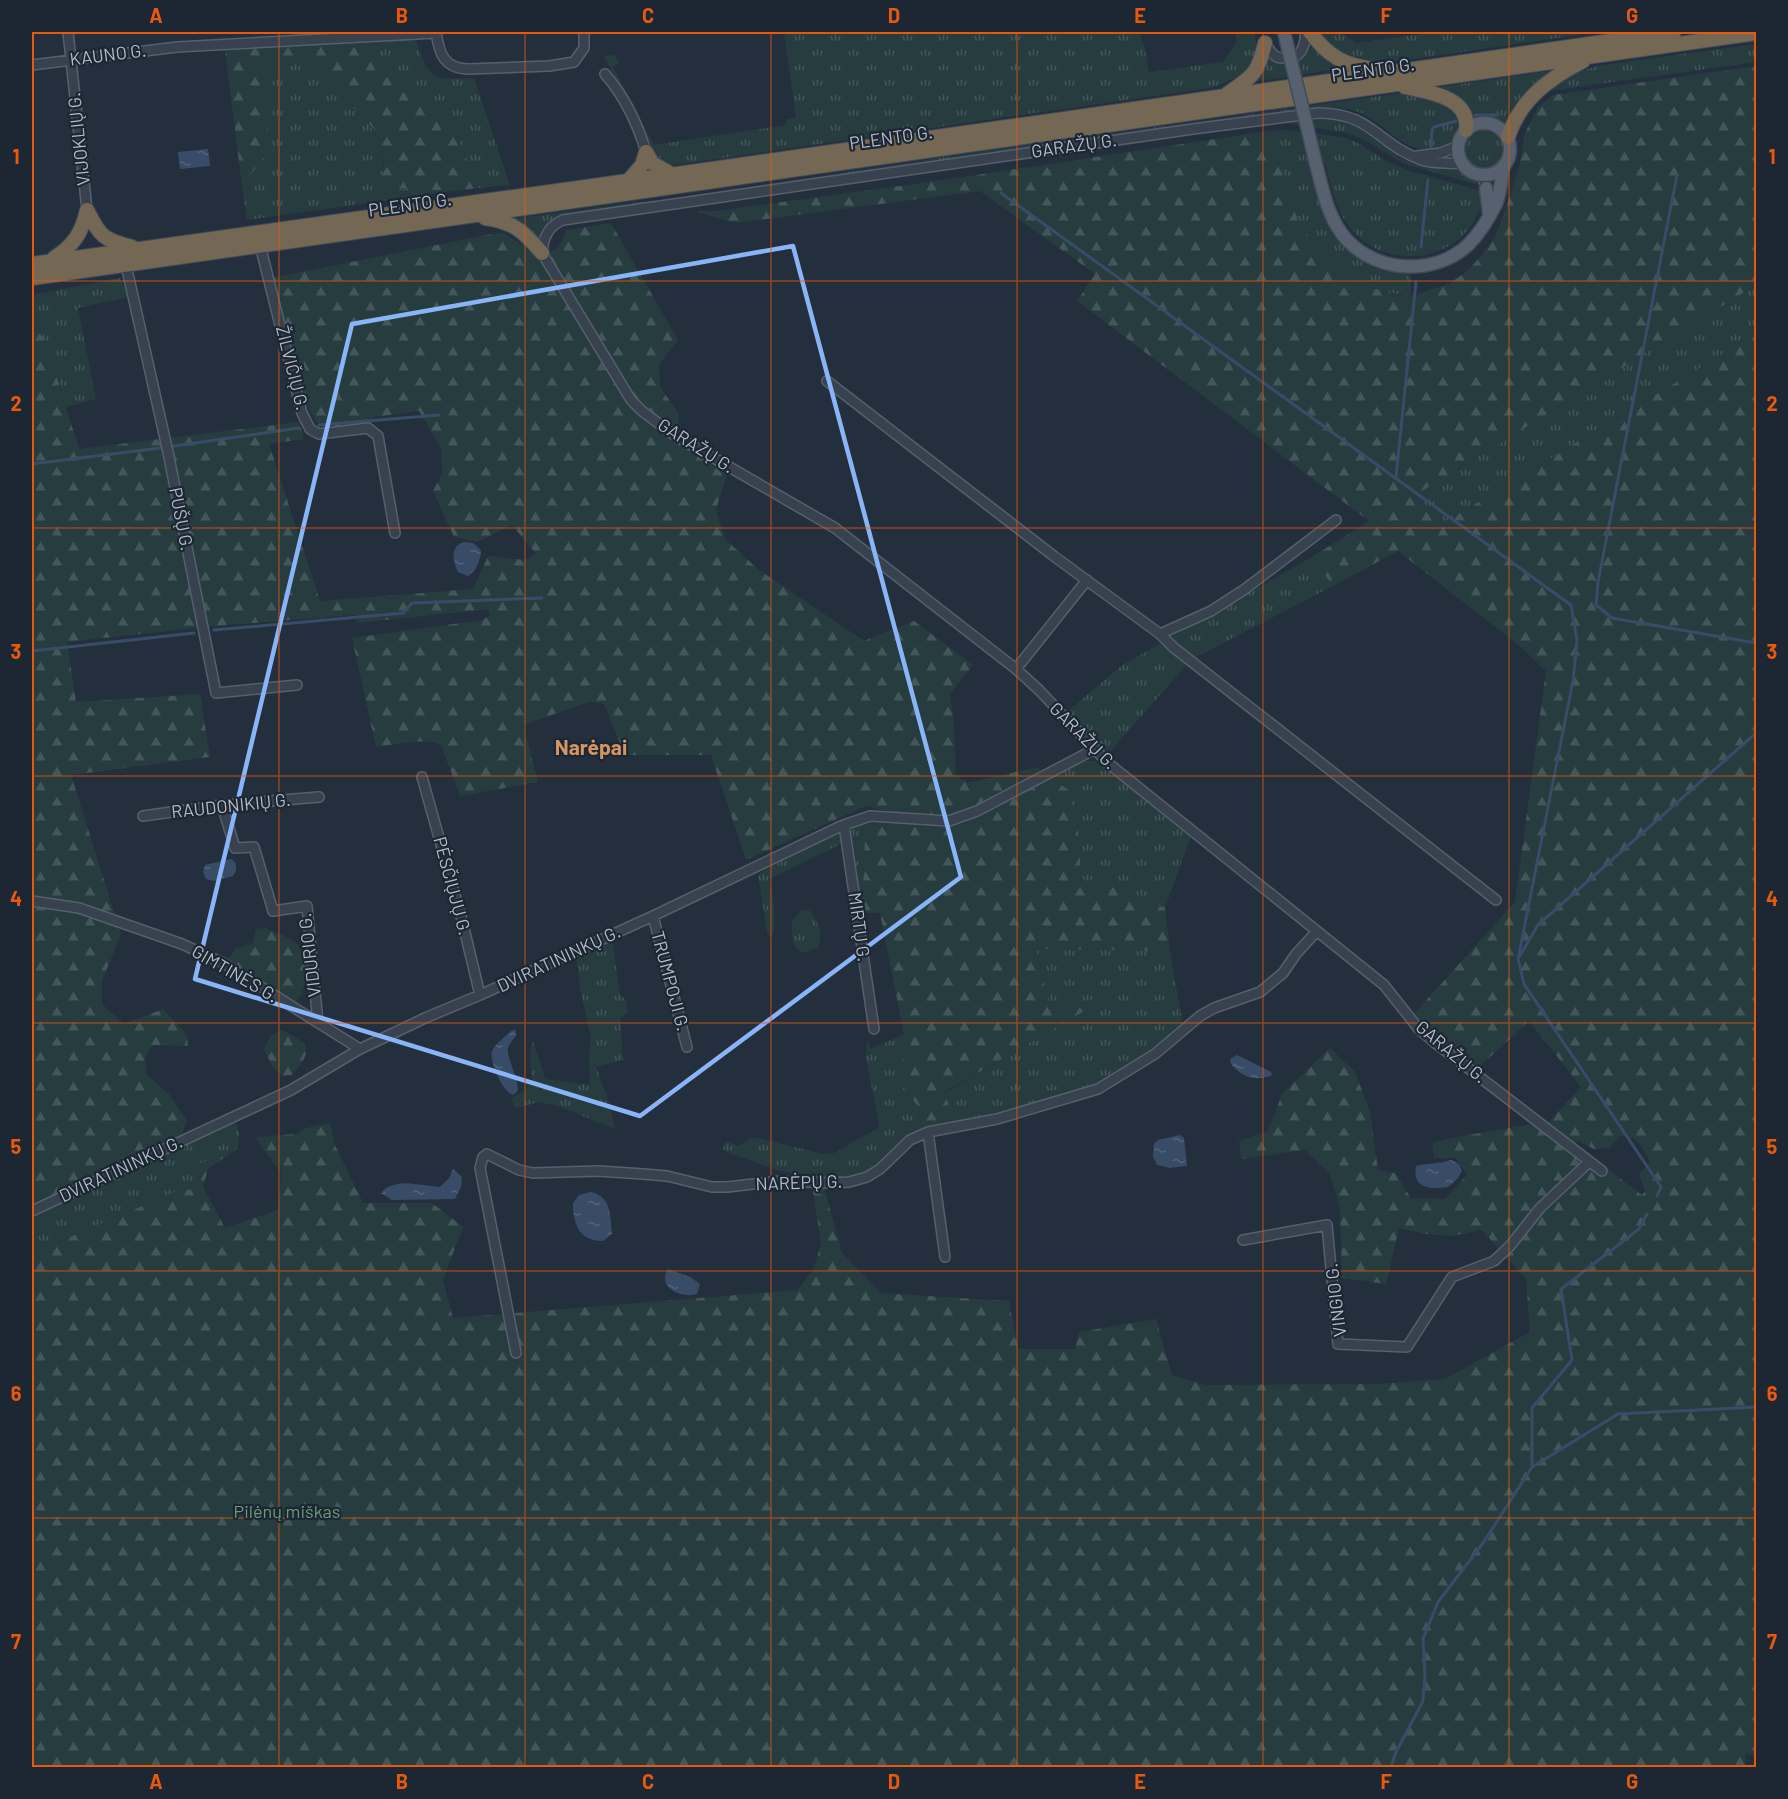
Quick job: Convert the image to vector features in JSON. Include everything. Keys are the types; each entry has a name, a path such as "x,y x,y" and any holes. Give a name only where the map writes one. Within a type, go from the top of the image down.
{"highway":[{"path":"1310,32 1321,47 1338,59 1448,99 1464,113 1466,130"},
{"name":"PLENTO G.","path":"32,278 1395,78 1674,32"},
{"name":"PLENTO G.","path":"32,264 1225,95 1596,55 1756,33"},
{"path":"1225,95 1249,79 1256,71 1263,37"},
{"path":"1508,138 1517,116 1542,85 1565,70 1596,55"},
{"path":"645,152 652,163 673,175"},
{"path":"628,181 642,165 645,152"},
{"path":"87,210 94,224 107,240 140,248"},
{"path":"49,261 75,242 87,210"},
{"path":"468,215 511,223 542,253"}],"main road":[{"path":"1284,32 1324,198 1338,229 1358,249 1383,263 1413,267 1444,260 1468,245 1490,216 1497,202 1503,168 1510,153 1508,138 1503,131 1489,123 1473,125 1466,130 1458,146 1458,153 1464,165 1475,174 1482,175 1490,175 1503,168"},
{"path":"1486,188 1490,216"}],"street":[{"name":"VIJOKLIŲ G.","path":"68,32 87,210"},
{"name":"KAUNO G.","path":"32,65 222,43 436,32"},
{"path":"436,32 445,61 459,69 549,66 574,62 584,48 584,32"},
{"path":"1263,37 1274,55 1287,58 1297,56 1303,50 1305,32"},
{"path":"605,74 626,101 645,152"},
{"name":"GARAŽŲ G.","path":"1464,165 1434,163 1414,157 1396,148 1367,124 1353,117 1335,113 1318,113 563,220 547,232 542,243 542,253 631,400 642,411 674,435 836,528 1016,669 1108,763 1384,985 1418,1028 1434,1042 1602,1171"},
{"path":"1414,157 1442,153 1458,146"},
{"path":"1482,175 1486,188"},
{"name":"ŽILVIČIŲ G.","path":"260,245 302,413 310,429 320,434 368,428 378,436 395,533"},
{"name":"PUŠŲ G.","path":"126,265 168,452 216,693 297,685"},
{"path":"827,381 1160,634 1173,647 1496,900"},
{"path":"1160,634 1211,611 1245,589 1335,520"},
{"path":"1016,669 1087,580"},
{"name":"DVIRATININKŲ G.","path":"32,1211 291,1090 360,1049 425,1018 653,916 844,825 870,816 949,821 977,811 1095,749"},
{"name":"PĖSČIŲJŲ G.","path":"422,777 462,920 480,995"},
{"name":"RAUDONIKIŲ G.","path":"143,816 222,805 319,797"},
{"name":"VIDURIO G.","path":"222,805 235,848 254,847 273,911 307,906 318,1023"},
{"name":"MIRTŲ G.","path":"844,825 874,1029"},
{"name":"GIMTINĖS G.","path":"32,901 79,908 182,944 223,963 360,1049"},
{"name":"TRUMPOJI G.","path":"653,916 687,1047"},
{"name":"NARĖPŲ G.","path":"516,1353 480,1168 483,1157 487,1154 519,1170 533,1173 598,1171 643,1174 668,1176 712,1187 727,1188 780,1181 849,1182 867,1177 880,1169 910,1140 928,1132 997,1119 1098,1089 1155,1054 1200,1016 1214,1008 1260,992 1282,973 1317,930"},
{"path":"928,1132 945,1257"},
{"name":"VINGIO G.","path":"1243,1240 1328,1226 1338,1344 1407,1347 1452,1277 1494,1261 1510,1246 1540,1208 1589,1162"}],"highlighted area":[{"path":"793,246 961,877 640,1116 195,979 352,324"}],"green space":[{"path":"784,32 1139,32 1149,72 1223,62 1237,41 1236,32 1254,32 1256,44 1255,55 1247,70 1231,80 1210,88 666,166 657,159 604,56 614,55 619,63 613,67 654,145 786,125 786,119 796,118"},
{"path":"1319,32 1340,32 1356,43 1436,32 1599,32 1372,65 1372,60 1349,55 1335,48"},
{"path":"346,40 416,40 425,64 434,75 449,79 474,78 510,185 478,188 457,135 439,123"},
{"path":"346,40 439,123 457,135 478,188 453,191 394,188 385,181 382,171 384,160 382,146 374,129 304,56 268,56 264,63 266,121 272,143 268,152 242,186 225,50"},
{"path":"1756,44 1756,62 1542,92 1568,75 1601,65"},
{"path":"1313,45 1346,68 1252,82 1268,59 1282,64 1294,63 1304,57"},
{"path":"291,54 304,56 368,122 382,147 382,171 395,188 453,191 247,220 242,186 268,152 272,143 266,121 264,63 267,56"},
{"name":"Pilėnų miškas","path":"1756,66 1756,285 1414,496 1439,526 1756,334 1756,1755 1746,1754 1745,1767 32,1768 32,1253 175,1192 203,1187 225,1228 278,1210 281,1173 255,1137 296,1134 306,1128 330,1123 334,1143 363,1203 432,1203 463,1227 443,1280 453,1318 798,1290 814,1268 821,1243 812,1185 824,1187 842,1253 881,1293 1009,1301 1018,1349 1075,1349 1079,1332 1156,1319 1172,1375 1205,1385 1376,1384 1445,1379 1530,1332 1526,1279 1482,1230 1451,1236 1426,1234 1399,1228 1386,1284 1342,1278 1340,1208 1330,1174 1305,1150 1241,1159 1239,1141 1268,1131 1282,1094 1330,1048 1355,1072 1370,1112 1378,1170 1395,1173 1411,1198 1445,1199 1467,1175 1456,1158 1434,1158 1432,1143 1531,1124 1542,1129 1581,1087 1529,1021 1477,1069 1431,1035 1413,1015 1515,902 1546,671 1521,647 1398,551 1333,586 1312,557 1369,521 1077,301 1095,274 980,191 735,223 695,211 717,211 936,181 1268,131 1298,221 1319,251 1351,279 1385,292 1411,296 1449,284 1467,271 1482,255 1496,235 1507,205 1520,163 1524,135 1538,107 1553,95","holes":["1620,1136 1626,1136 1639,1143 1650,1162 1639,1174 1645,1191 1642,1195 1575,1144 1578,1141 1594,1149 1609,1148"]},
{"path":"1550,71 1516,107 1505,124 1488,117 1471,121 1439,89 1440,87"},
{"path":"1402,93 1431,97 1451,106 1461,124 1451,142 1443,147 1432,149 1413,147 1362,114 1348,109 1327,107 675,201 675,198 999,149"},
{"path":"1333,119 1362,130 1406,161 1416,165 1452,169 1470,177 1479,185 1402,163 1365,140 1347,133 1285,123"},
{"path":"1484,129 1498,135 1504,149 1498,163 1484,169 1470,163 1464,149 1470,135"},
{"path":"1283,130 1342,137 1410,171 1481,191 1482,199 1479,210 1463,236 1433,253 1415,256 1381,251 1365,242 1346,223 1338,207 1325,162 1308,166 1318,199 1341,243 1366,264 1383,271 1411,275 1411,296 1385,292 1351,279 1319,251 1298,221 1268,131"},
{"path":"655,200 655,203 557,216 542,229 537,240 512,219"},
{"path":"611,223 678,340 659,364 660,387 679,414 678,444 727,474 716,510 725,539 759,570 864,641 914,621 973,665 950,694 956,775 967,783 1038,767 1043,774 955,816 901,815 866,806 746,860 711,755 625,755 604,704 589,702 523,725 538,782 460,796 441,745 419,742 376,747 352,638 482,620 490,615 488,609 358,623 354,615 204,627 67,642 76,702 200,694 210,757 71,775 121,934 102,981 102,1004 124,1024 163,1009 187,1035 188,1046 152,1045 145,1058 147,1075 169,1094 187,1121 178,1143 32,1211 32,325 45,340 79,449 299,422 304,439 269,444 320,601 473,589 488,556 525,560 536,554 512,525 477,542 454,537 433,491 442,474 441,448 419,411 375,417 361,424 322,428 302,395 271,278 502,232 529,248 544,252 552,251 558,247 567,230"},
{"path":"120,278 129,297 78,308 96,399 66,407 45,340 32,325 32,295"},
{"path":"1756,285 1756,334 1439,526 1414,496"},
{"path":"1312,557 1333,586 1191,660 1107,755 1067,712 1121,666"},
{"path":"1085,761 1095,761 1104,767 1191,836 1165,908 1116,888 1081,879 1078,829 1048,777"},
{"path":"1048,777 1069,790 1078,829 1081,879 1116,888 1165,908 1170,951 1036,949 1050,1007 1076,1005 1084,1011 945,1092 954,1124 929,1127 917,1105 900,1083 904,1034 880,913 862,913 865,835 879,823 963,824"},
{"path":"861,823 879,823 865,835 862,913 852,918 841,844 769,879 775,918 770,937 767,933 758,874 835,833"},
{"path":"807,910 818,924 820,937 818,948 802,953 795,947 792,921 801,911"},
{"path":"264,928 291,940 302,950 306,967 305,983 293,1004 240,972 228,960 235,949 253,943 256,929"},
{"path":"612,939 620,995 626,1000 628,1013 620,1018 623,1060 596,1067 610,1105 615,1129 558,1106 539,1102 515,1108 511,1098 523,1092 532,1082 530,1052 533,1041 545,1079 590,1085 591,1038 576,957"},
{"path":"1036,949 1170,951 1183,1025 1152,1052 1113,1078 1085,1090 954,1124 945,1093 1083,1011 1076,1005 1050,1007"},
{"path":"283,1030 305,1043 306,1052 292,1075 282,1076 274,1069 264,1050 270,1037"},
{"path":"904,1034 900,1083 917,1105 929,1127 904,1139 874,1167 857,1175 839,1179 820,1179 782,1171 728,1153 723,1149 727,1141 739,1146 751,1138 758,1138 823,1154 834,1153 878,1128 866,1059 867,1039 871,1049"},
{"path":"233,1123 237,1124 239,1132 238,1148 194,1166 203,1187 175,1192 32,1253 32,1217"},
{"path":"238,1148 208,1169 203,1187 194,1166"}],"water":[{"path":"208,149 210,166 180,169 178,152"},
{"path":"461,543 473,543 481,550 478,565 468,576 458,572 454,563 455,549"},
{"path":"231,859 235,862 236,867 233,876 213,881 206,879 203,872 205,865"},
{"path":"515,1029 516,1035 508,1048 518,1088 513,1095 505,1088 497,1075 492,1054 497,1044"},
{"path":"1237,1055 1271,1072 1272,1075 1254,1078 1244,1075 1231,1064 1230,1059"},
{"path":"1180,1135 1184,1138 1187,1166 1170,1168 1157,1165 1153,1157 1154,1144 1158,1140"},
{"path":"1451,1160 1459,1164 1462,1171 1448,1187 1424,1186 1417,1179 1416,1166"},
{"path":"453,1169 462,1177 461,1187 455,1199 392,1200 381,1193 386,1188 400,1184 440,1187 449,1178"},
{"path":"591,1192 603,1198 609,1208 612,1234 603,1241 583,1235 574,1218 573,1203 579,1195"},
{"path":"668,1269 690,1277 700,1284 697,1294 684,1295 672,1290 665,1281"}],"waterway":[{"path":"1475,115 1498,115"},
{"path":"1431,147 1434,127 1456,121"},
{"path":"1677,175 1598,582 1596,605 1612,618 1756,643"},
{"path":"1421,247 1428,180"},
{"path":"1001,193 1571,605 1577,640 1573,681 1518,959"},
{"path":"1396,477 1416,282"},
{"path":"319,425 439,415"},
{"path":"174,446 299,428"},
{"path":"32,464 160,448"},
{"path":"214,630 403,613 412,603 542,598"},
{"path":"32,651 194,633"},
{"path":"1657,1196 1661,1187 1524,984 1518,959 1538,925 1756,733"},
{"path":"1532,1467 1532,1408 1572,1360 1561,1289 1639,1229 1647,1214"},
{"path":"1391,1768 1395,1754 1423,1701 1425,1676 1423,1639 1438,1602 1483,1543 1532,1467 1618,1414 1756,1407"}],"district":[{"name":"Narėpai","path":"591,748"}]}
